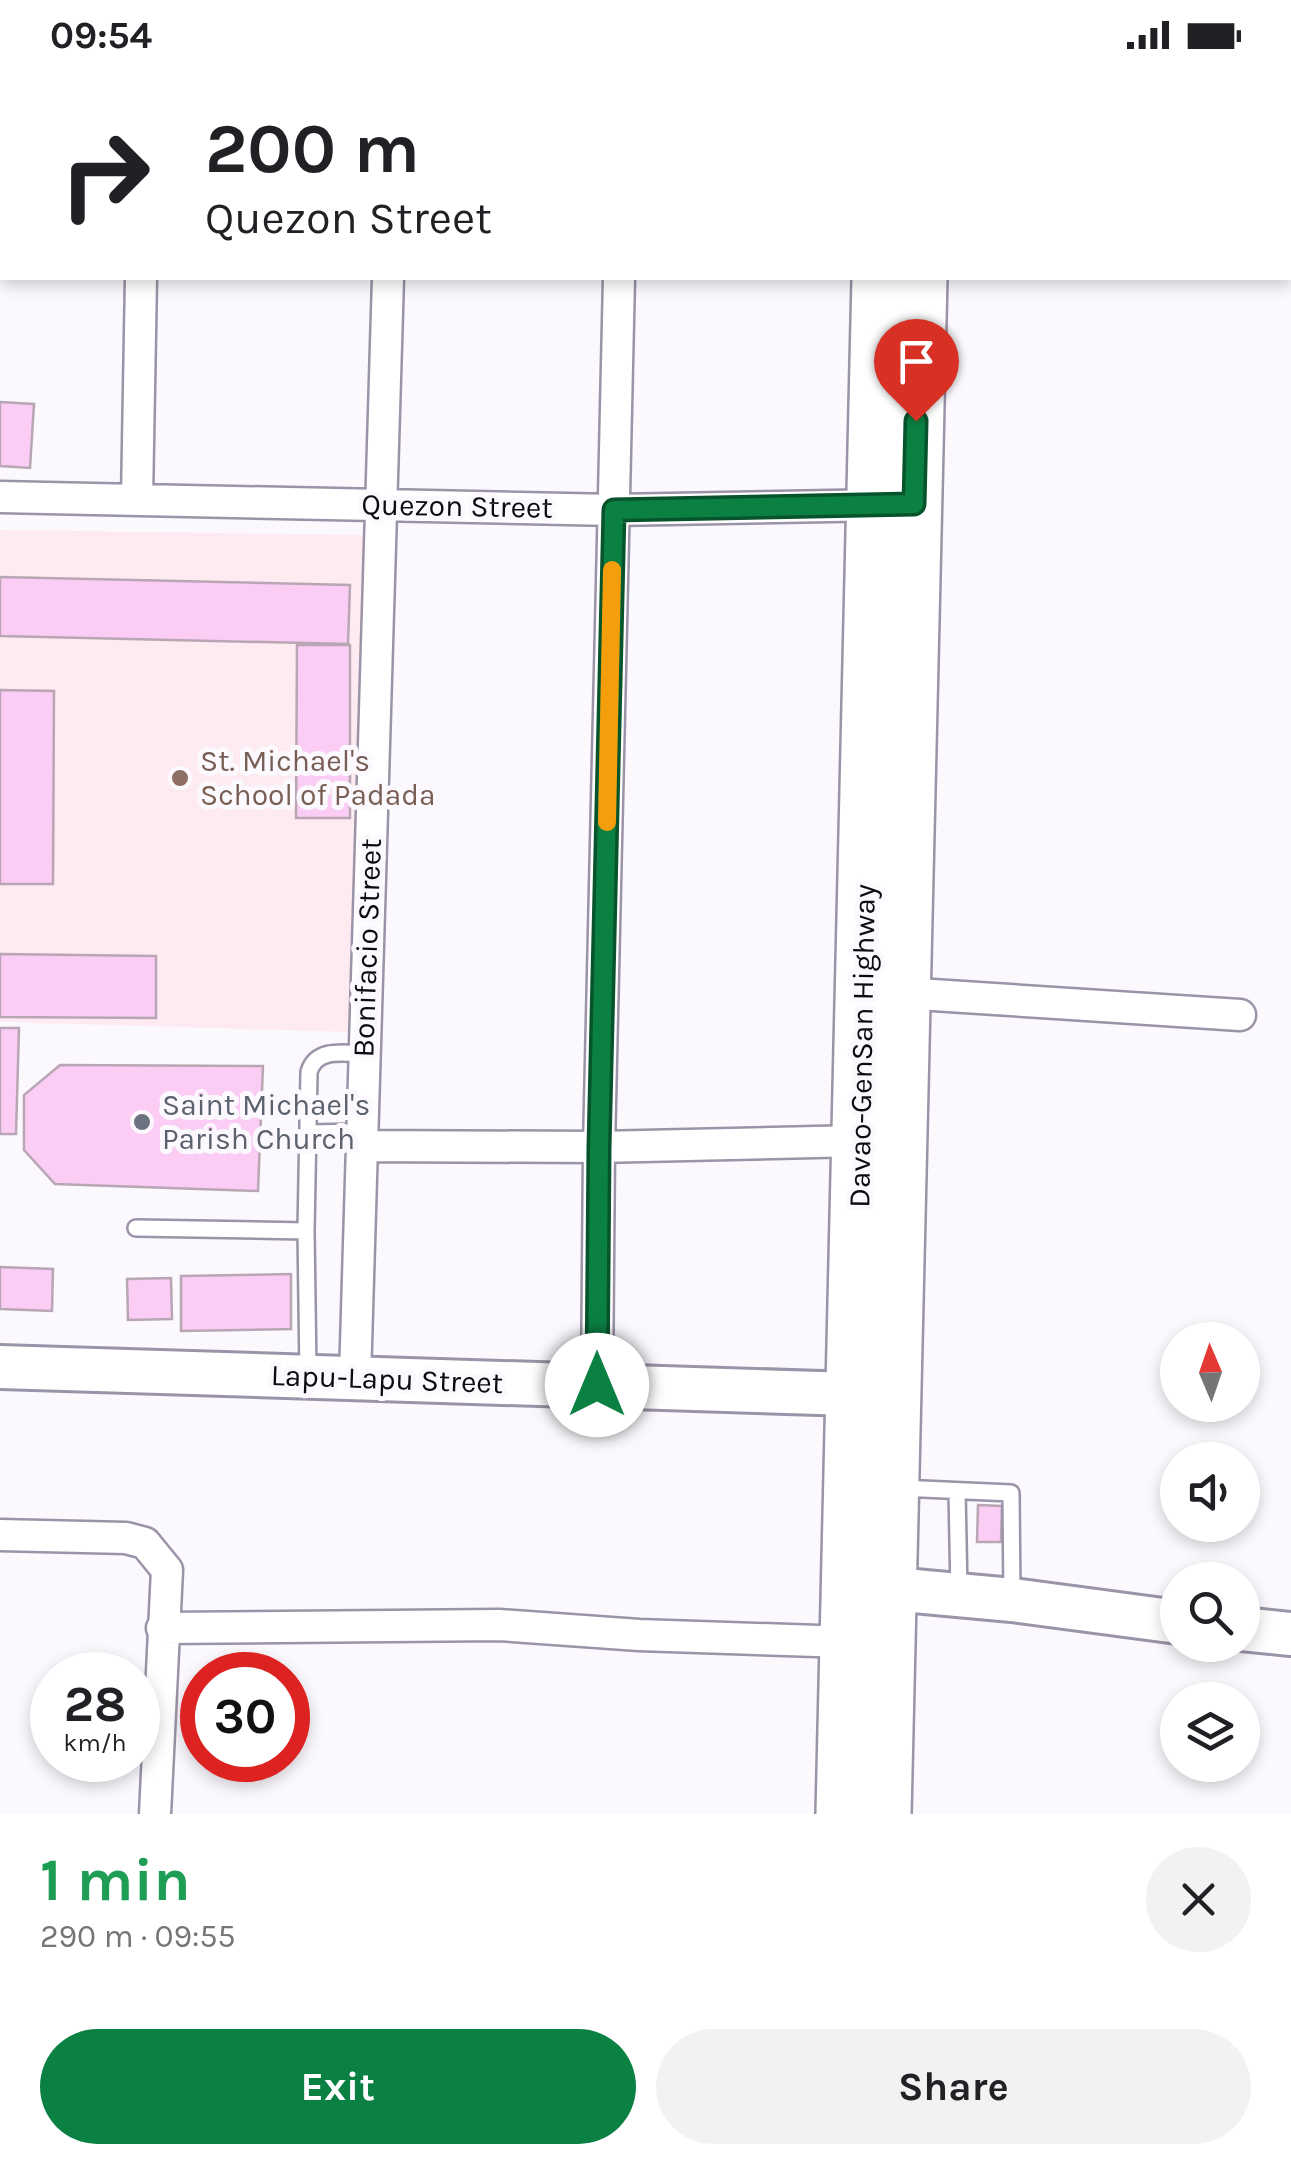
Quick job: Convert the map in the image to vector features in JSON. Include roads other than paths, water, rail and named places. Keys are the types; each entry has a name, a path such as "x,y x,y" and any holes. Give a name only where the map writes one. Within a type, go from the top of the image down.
{"highway":[{"name":"Davao-GenSan Highway","path":"880,280 894,505 902,993 873,1394 871,1586 883,1814"},
{"name":"Davao-GenSan Highway","path":"844,1814 848,1642 871,1586 891,1488 873,1394 859,1141 894,505 920,280"}],"street":[{"path":"137,498 142,280"},
{"name":"Bonifacio Street","path":"356,1378 388,280"},
{"path":"597,1385 620,280"},
{"name":"Quezon Street","path":"0,498 614,510 894,505"},
{"path":"902,993 1240,1015"},
{"path":"361,1139 599,1148 859,1141"},
{"name":"Lapu-Lapu Street","path":"0,1367 873,1394"},
{"path":"0,1535 97,1535 145,1543 166,1570 155,1814"},
{"path":"871,1586 1160,1620"},
{"path":"162,1628 499,1625 639,1635 848,1642"},
{"path":"1260,1631 1291,1634"}],"lane":[{"path":"308,1376 306,1231 311,1064 322,1055 364,1054"},
{"path":"307,1132 361,1139"},
{"path":"136,1228 306,1231"},
{"path":"891,1488 1011,1493 1012,1600"},
{"path":"957,1490 959,1594"}],"place":[{"name":"St. Michael's School of Padada","path":"180,778"},
{"name":"Saint Michael's Parish Church","path":"142,1122"}]}
